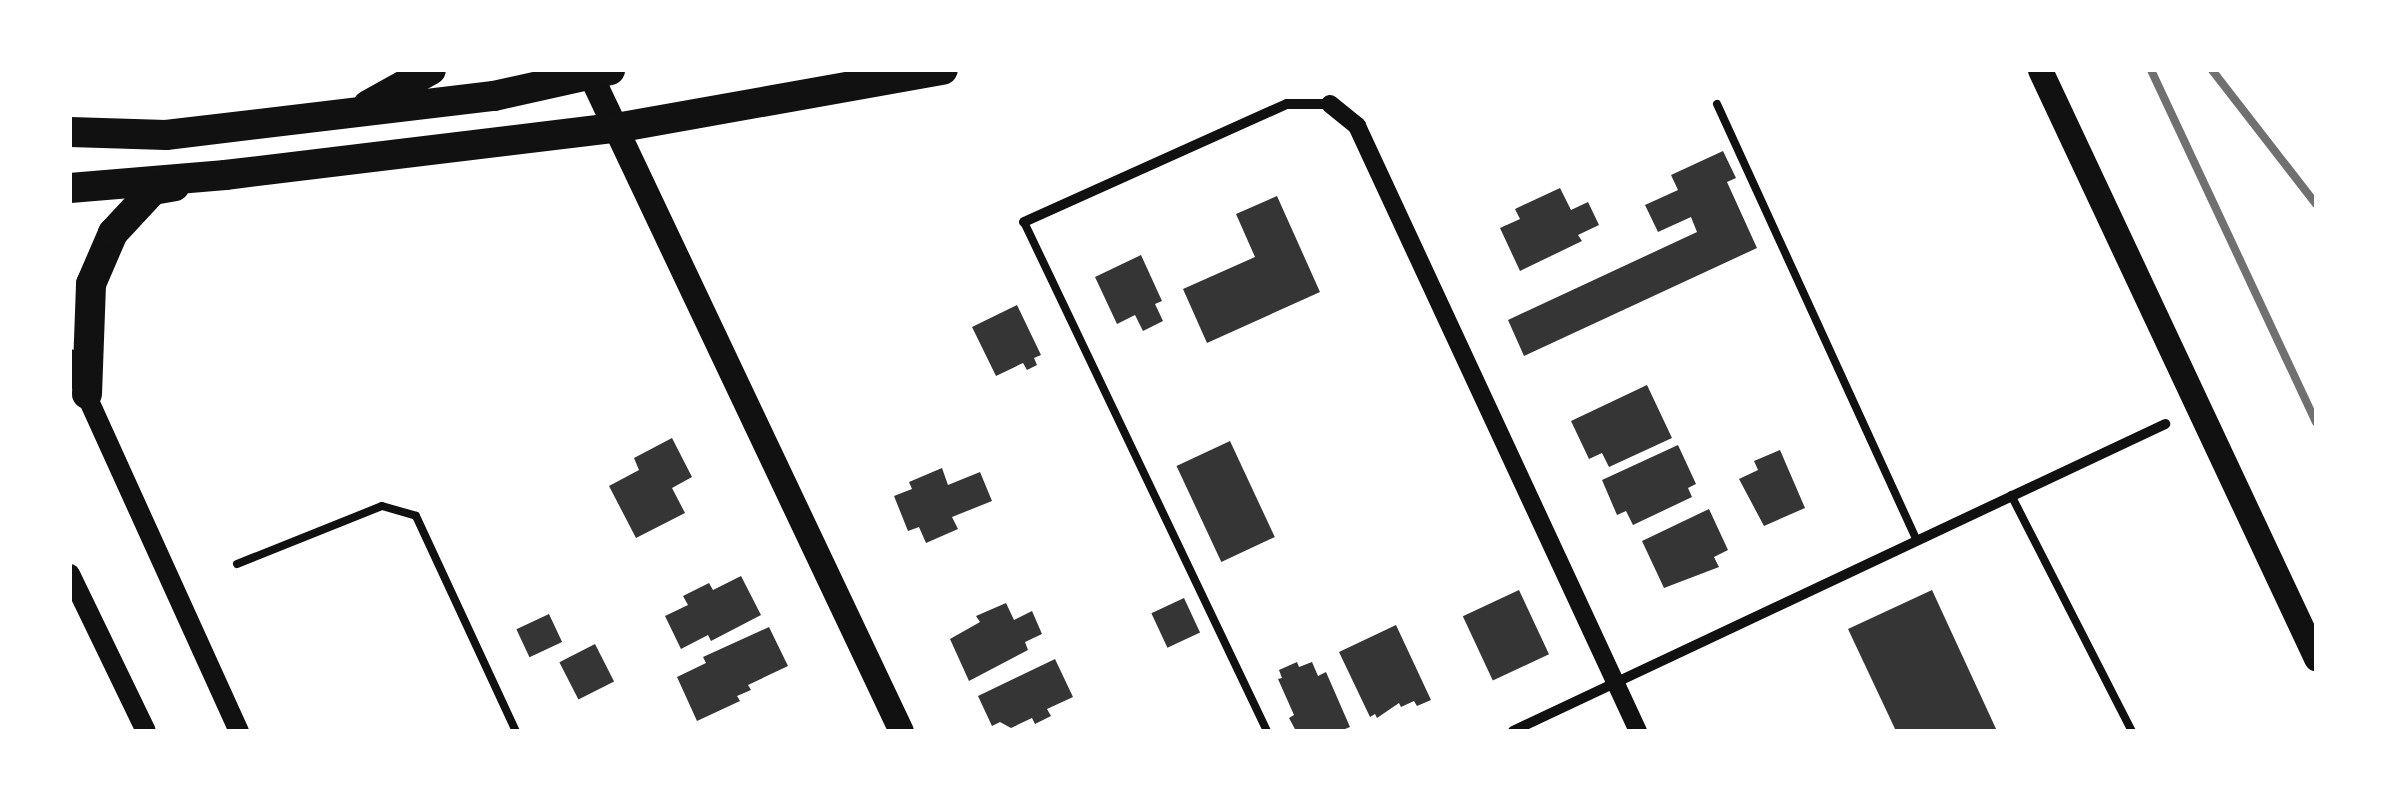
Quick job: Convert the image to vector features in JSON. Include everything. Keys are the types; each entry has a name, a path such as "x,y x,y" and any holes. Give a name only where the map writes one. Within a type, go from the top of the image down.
{"highway":[{"path":"354,113 431,70"},
{"path":"70,188 225,175 616,128 943,70"},
{"path":"70,132 166,135 494,96 596,72"},
{"path":"87,394 91,284 114,233 153,190 225,175"}],"main road":[{"path":"2040,70 2316,658"},
{"path":"596,72 616,128 901,731"},
{"path":"70,359 239,731"},
{"path":"70,574 146,731"}],"street":[{"path":"1024,222 1287,104 1330,104 1357,126 1638,731"},
{"path":"1513,731 1916,538 2166,424"}],"lane":[{"path":"1717,104 1916,538"},
{"path":"1024,222 1267,731"},
{"path":"2011,495 2132,731"},
{"path":"237,564 382,506 416,516 516,731"}],"building":[{"path":"1723,151 1736,178 1727,182 1757,248 1524,356 1508,320 1697,232 1691,217 1658,232 1645,205 1678,190 1671,175"},
{"path":"1560,188 1571,210 1588,202 1599,225 1578,235 1582,241 1520,271 1500,228 1520,219 1515,209"},
{"path":"1277,196 1320,292 1207,343 1183,289 1255,257 1236,214"},
{"path":"1141,255 1162,301 1155,304 1163,321 1143,331 1135,315 1117,324 1095,277"},
{"path":"1017,305 1041,355 1034,358 1037,365 1027,370 1023,363 996,376 972,327"},
{"path":"1647,385 1672,438 1609,467 1602,453 1589,459 1571,421"},
{"path":"672,438 692,477 672,488 685,513 636,538 609,486 639,470 634,458"},
{"path":"1230,441 1275,537 1221,562 1177,466"},
{"path":"1678,445 1696,484 1688,488 1692,497 1633,525 1626,511 1617,515 1602,480"},
{"path":"1780,450 1805,508 1764,526 1739,479 1758,470 1754,461"},
{"path":"942,468 948,485 980,472 992,501 952,517 958,529 926,543 919,527 908,531 894,496 912,489 909,482"},
{"path":"1709,509 1728,550 1714,557 1719,567 1664,588 1642,541"},
{"path":"741,576 761,615 711,641 708,635 681,649 665,616 688,605 683,596 709,583 713,590"},
{"path":"1519,590 1549,654 1493,681 1463,616"},
{"path":"1932,590 1997,731 1896,731 1848,629"},
{"path":"1184,598 1200,632 1167,648 1151,613"},
{"path":"1006,603 1014,620 1032,611 1042,634 1025,642 1028,650 969,681 950,639 980,622 976,616"},
{"path":"549,614 562,642 529,657 516,629"},
{"path":"1396,625 1431,700 1417,706 1414,701 1401,707 1399,703 1377,718 1375,714 1370,717 1339,652"},
{"path":"769,627 788,666 748,685 751,690 737,696 740,701 697,721 677,677 706,663 703,657"},
{"path":"595,644 614,681 578,700 559,662"},
{"path":"1055,659 1073,697 1047,709 1051,716 1035,724 1032,718 1011,728 1000,722 992,726 978,696"},
{"path":"1297,662 1299,667 1312,662 1318,676 1326,672 1350,727 1340,731 1296,731 1289,718 1294,715 1278,679 1282,678 1279,670"}],"railway":[{"path":"2151,70 2316,422"},
{"path":"2212,70 2316,204"}]}
